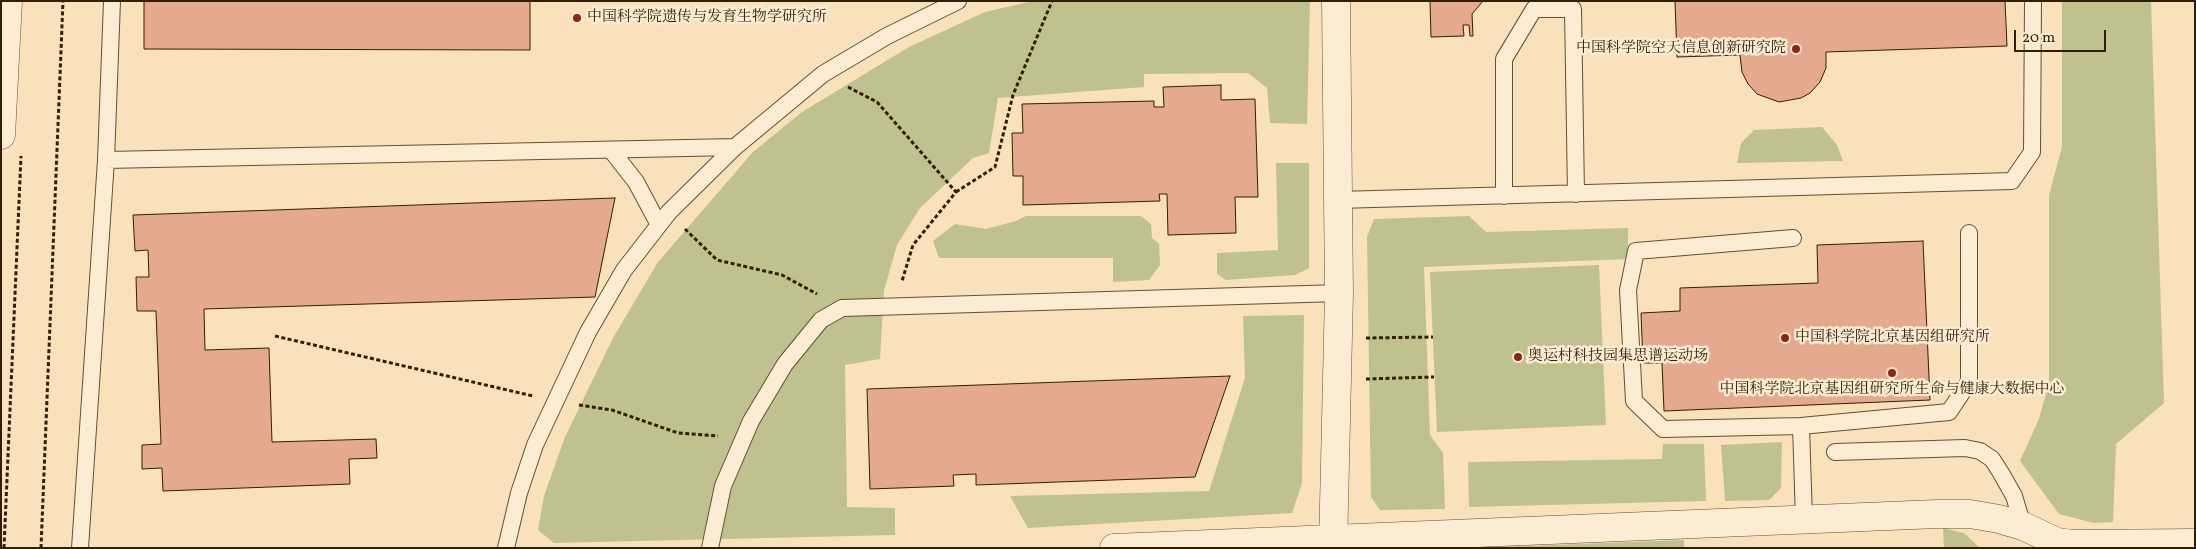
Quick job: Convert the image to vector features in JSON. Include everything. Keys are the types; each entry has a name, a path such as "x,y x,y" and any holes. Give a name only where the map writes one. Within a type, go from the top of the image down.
{"street":[{"path":"8,1 11,143"},
{"path":"1334,544 1339,293 1336,1"},
{"path":"1114,548 1334,544 1804,519 1970,514 2026,537 2072,544 2195,543"}],"lane":[{"path":"80,548 106,160 112,1"},
{"path":"506,548 519,493 535,445 588,332 624,270 664,219 735,147 823,74 887,36 958,1"},
{"path":"1338,200 2012,181 2032,152 2033,1"},
{"path":"1504,196 1504,59 1534,9 1573,9 1576,194"},
{"path":"106,160 735,147"},
{"path":"612,150 664,219"},
{"path":"1793,238 1636,251 1628,290 1634,401 1663,429 1801,426 1949,412 1969,382 1969,233"},
{"path":"710,548 723,486 751,421 785,364 821,320 842,308 1339,293"},
{"path":"1801,426 1804,519"},
{"path":"1835,452 1965,448 1980,451 1992,459 2010,488 2026,537"}],"path":[{"path":"41,548 63,1"},
{"path":"894,306 913,245 956,192 995,167 1013,95 1052,1"},
{"path":"823,74 877,102 956,192"},
{"path":"4,548 11,143"},
{"path":"664,219 717,260 782,275 842,308"},
{"path":"275,336 555,401 612,410 678,433 744,438"},
{"path":"1360,338 1433,337"},
{"path":"1360,379 1434,377"}],"green space":[{"path":"1033,1 1310,1 1307,124 1270,123 1267,88 1248,73 1144,74 1144,87 998,98 989,153 973,158 920,208 897,245 884,290 880,359 845,365 847,507 895,508 895,535 554,543 538,530 544,496 565,437 613,338 658,262 753,152 802,112 909,47 985,12"},
{"path":"2062,1 2151,1 2164,403 2116,444 2113,522 2094,523 2059,514 2020,461 2039,419 2049,383 2049,195 2062,147"},
{"path":"1822,127 1837,145 1843,161 1737,163 1741,143 1754,130"},
{"path":"1276,163 1309,163 1309,268 1295,275 1226,280 1217,274 1217,253 1278,250"},
{"path":"1026,216 1141,216 1151,224 1152,238 1159,244 1160,265 1149,280 1113,282 1113,258 939,258 933,241 955,224 986,229 1016,221"},
{"path":"1469,216 1486,232 1628,228 1628,259 1424,267 1430,435 1443,453 1445,509 1380,510 1371,497 1367,237 1374,219"},
{"name":"奥运村科技园集思谱运动场","path":"1599,265 1606,425 1437,432 1430,272"},
{"path":"1304,315 1302,483 1292,513 1028,528 1010,496 1209,491 1245,378 1243,316"},
{"path":"1782,442 1781,488 1769,500 1725,501 1721,445"},
{"path":"1663,444 1704,444 1706,501 1469,507 1468,462 1662,459"},
{"path":"1943,528 1964,533 1980,548 1944,548"},
{"path":"1684,540 1684,548 1470,548"}],"building":[{"path":"144,1 530,1 530,50 144,49"},
{"path":"1430,1 1483,1 1472,14 1473,36 1470,36 1469,25 1463,25 1464,36 1431,37"},
{"name":"中国科学院空天信息创新研究院","path":"1675,1 2005,1 2007,46 1826,52 1826,68 1820,82 1810,93 1801,98 1779,102 1757,94 1748,84 1742,72 1740,55 1677,57"},
{"path":"1221,85 1221,100 1255,99 1258,197 1235,197 1236,233 1168,235 1167,194 1159,194 1160,201 1023,205 1023,176 1013,176 1012,133 1023,133 1022,104 1154,101 1154,107 1164,107 1163,87"},
{"path":"615,198 595,297 204,309 205,350 269,348 272,442 376,439 377,458 349,459 350,484 163,491 162,468 142,469 142,445 161,444 156,311 137,311 136,277 149,277 148,250 135,251 133,215"},
{"name":"中国科学院北京基因组研究所","path":"1923,241 1930,400 1664,411 1662,363 1643,363 1641,313 1680,311 1680,288 1818,283 1817,245"},
{"path":"1230,376 1195,477 976,485 976,474 953,475 954,486 870,489 867,389"}],"place":[{"name":"中国科学院遗传与发育生物学研究所","path":"577,18"},
{"name":"中国科学院空天信息创新研究院","path":"1796,49"},
{"name":"中国科学院北京基因组研究所","path":"1785,338"},
{"name":"奥运村科技园集思谱运动场","path":"1518,357"},
{"name":"中国科学院北京基因组研究所生命与健康大数据中心","path":"1892,373"}]}
